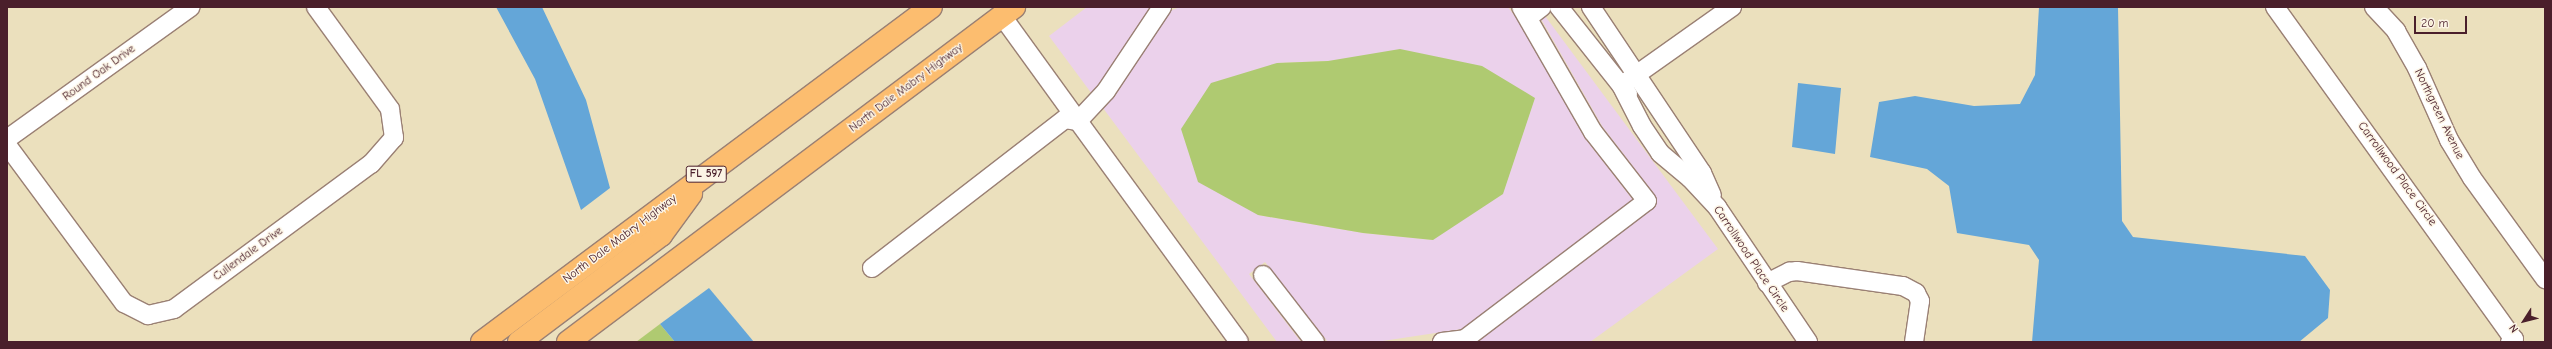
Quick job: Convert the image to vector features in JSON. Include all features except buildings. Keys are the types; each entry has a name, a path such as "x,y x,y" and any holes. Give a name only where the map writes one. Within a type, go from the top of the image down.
{"main road":[{"name":"North Dale Mabry Highway","path":"482,342 931,7"},
{"name":"North Dale Mabry Highway","path":"568,342 1008,11"},
{"path":"519,342 661,235 706,174"}],"street":[{"name":"Round Oak Drive","path":"7,139 191,7"},
{"name":"Cullendale Drive","path":"7,145 124,303 148,315 174,309 371,164 394,138 390,109 316,7"},
{"path":"1078,121 1106,91 1162,7"},
{"name":"Carrollwood Place Circle","path":"1560,7 1621,85 1642,126 1660,153 1691,179 1717,207 1808,342"},
{"path":"1591,7 1702,173 1717,207"},
{"path":"1621,85 1732,7"},
{"name":"Carrollwood Place Circle","path":"2275,7 2514,339 2510,342"},
{"name":"Northgreen Avenue","path":"2379,8 2396,31 2417,68 2449,140 2472,178 2545,279"},
{"path":"1442,342 1463,340 1647,201 1593,132 1530,10"},
{"path":"1008,11 1078,121 1239,342"},
{"path":"872,268 1065,119 1078,121"},
{"path":"1767,283 1789,272 1797,271 1903,286 1916,292 1920,301 1914,342"},
{"path":"1263,275 1314,342"}],"shaded area":[{"path":"1087,7 1151,7 1092,94 1049,36"},
{"path":"1180,7 1508,7 1520,23 1584,137 1633,200 1462,329 1376,342 1328,342 1265,262 1249,274 1301,342 1277,342 1103,108 1115,96 1170,11","holes":["1328,61 1433,240 1363,233 1258,215 1277,63"]},
{"path":"1545,16 1718,249 1590,342 1476,342 1652,208 1655,195 1602,126 1541,19"}],"green space":[{"path":"1400,49 1482,66 1535,98 1503,194 1433,240 1363,233 1258,215 1198,182 1181,129 1211,83 1277,63 1328,61"},
{"path":"660,324 675,342 636,342"}],"water":[{"path":"496,7 542,7 586,100 610,188 581,210 535,79"},
{"path":"2039,7 2118,7 2122,221 2133,237 2305,256 2330,290 2328,318 2299,342 2032,342 2039,260 2029,245 1957,233 1949,186 1927,169 1870,157 1879,102 1915,96 1974,106 2020,104 2035,75"},
{"path":"1798,83 1841,88 1835,154 1792,147"},
{"path":"709,288 754,342 675,342 660,324"}]}
